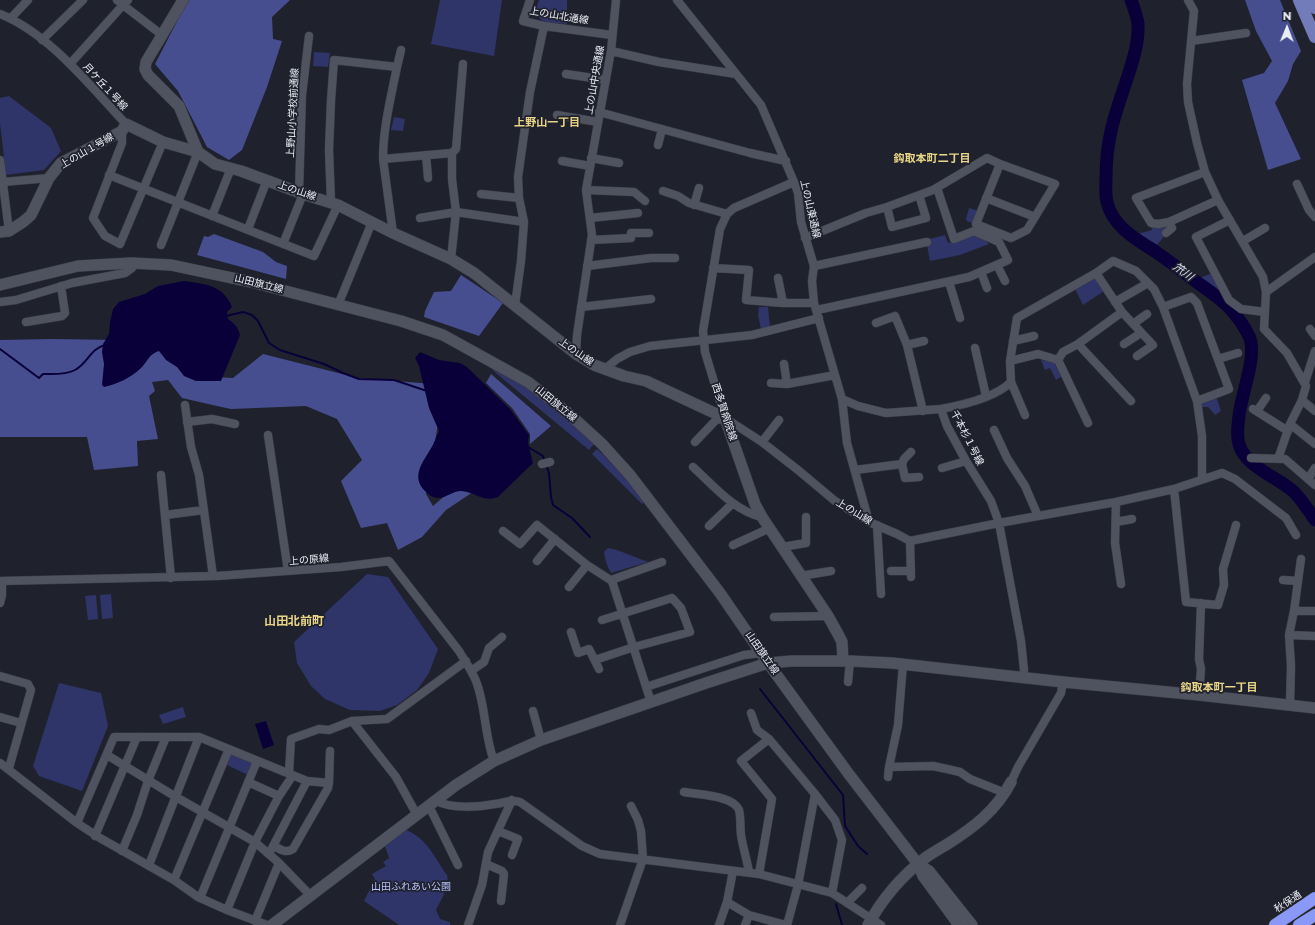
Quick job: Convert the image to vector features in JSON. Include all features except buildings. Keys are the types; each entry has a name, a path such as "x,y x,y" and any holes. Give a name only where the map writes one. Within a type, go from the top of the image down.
{"highway":[{"name":"秋保通","path":"1275,925 1315,898"},
{"path":"1299,925 1315,915"}],"main road":[{"path":"1299,0 1315,37"},
{"path":"1311,0 1315,8"}],"street":[{"path":"11,18 28,0"},
{"path":"42,40 83,0"},
{"path":"162,245 198,152 179,106 148,75 145,69 146,62 183,0"},
{"name":"上の山北通線","path":"530,0 523,21 544,26 612,35"},
{"name":"上の山中央通線","path":"576,354 577,335 592,235 586,190 611,51 616,0"},
{"name":"上の山東通線","path":"677,0 761,104 786,161 798,193 801,222 814,266 812,281 815,306 842,399 847,443 873,524 882,594"},
{"path":"1188,0 1194,11 1187,74 1188,102 1198,151 1205,172 1218,200 1264,277 1266,292 1264,329 1287,353 1305,382"},
{"path":"123,2 162,35"},
{"name":"月ケ丘１号線","path":"70,64 123,2"},
{"name":"月ケ丘１号線","path":"0,14 11,18 42,40 70,64 124,128"},
{"path":"515,305 524,222 519,198 518,177 530,92 544,26"},
{"path":"1190,41 1246,34"},
{"name":"上野山小学校前通線","path":"301,193 302,95 309,36"},
{"path":"393,233 383,159 383,147 396,66 401,50"},
{"path":"611,51 660,62 736,74"},
{"path":"109,176 314,256 335,203 329,150 330,100 334,60 396,66"},
{"path":"383,159 452,153 456,149 463,64"},
{"path":"566,74 606,80"},
{"path":"600,112 750,153 786,161"},
{"path":"557,115 598,122"},
{"path":"163,142 120,244 105,236 93,218 122,143 124,128 163,142 198,152"},
{"name":"上の山１号線","path":"4,232 31,216 48,178 61,163 124,128"},
{"path":"658,145 662,129"},
{"name":"上の山線","path":"198,152 215,164 335,203 393,233 451,259 474,274 515,305 576,354 594,365 624,376 646,381 724,418 762,442 835,501 873,524 910,541"},
{"path":"451,259 456,212 452,179 452,153"},
{"path":"426,155 428,178"},
{"path":"805,238 866,213 919,196 937,188 987,158 1055,184 1027,230 1010,238 976,224 1000,164"},
{"path":"0,160 3,182 4,232"},
{"path":"562,161 618,163"},
{"path":"212,216 231,168"},
{"path":"1205,172 1136,198 1151,223 1158,224 1168,222 1218,200"},
{"path":"3,182 48,178"},
{"path":"248,229 267,180"},
{"path":"663,192 678,196 694,205 727,214 734,208 794,182"},
{"path":"1297,184 1309,210 1315,217"},
{"path":"694,205 699,188"},
{"path":"713,268 749,270 746,300 815,306 949,282 969,277 1008,260 999,242 974,231 954,239 937,188"},
{"path":"586,190 634,192 645,201"},
{"path":"283,244 301,193"},
{"path":"481,194 519,198"},
{"path":"887,207 892,227 926,218 919,196"},
{"path":"986,198 1035,217"},
{"path":"420,218 456,212 524,222"},
{"path":"590,218 638,213"},
{"name":"西多賀病院線","path":"727,214 720,229 713,268 703,339 705,352 724,418 755,504 800,576 828,616 842,642 846,661"},
{"path":"1230,220 1196,237 1229,300 1241,309 1265,312"},
{"path":"338,305 372,222"},
{"path":"1166,233 1172,228 1168,222"},
{"path":"1243,241 1265,228"},
{"path":"591,240 631,238 630,233 649,233"},
{"path":"814,266 927,242"},
{"path":"1266,292 1315,257"},
{"path":"588,266 650,258 675,258"},
{"path":"1025,415 1010,382 1010,361 1017,318 1096,273 1113,261 1136,271 1154,289 1163,307 1197,401 1202,436 1202,479"},
{"path":"0,302 16,300 61,286 125,272 132,268 136,263"},
{"name":"山田旗立線","path":"0,285 78,266 136,263 178,266 251,282 401,321 443,335 528,382 567,412 602,444 630,475 720,593 768,664 848,774 918,864 923,876 959,925"},
{"path":"997,265 1005,281"},
{"path":"981,272 987,288"},
{"path":"1096,273 1122,312 1153,344 1137,356"},
{"path":"778,278 782,303"},
{"path":"949,282 960,318"},
{"path":"1115,302 1148,283"},
{"path":"26,322 62,316 65,313 61,286"},
{"path":"1163,307 1192,297 1197,304 1229,388 1197,401"},
{"path":"581,306 651,299"},
{"path":"1058,360 1063,352 1078,344 1122,312"},
{"path":"1133,324 1147,314"},
{"path":"876,323 895,316 907,345 923,411"},
{"path":"605,369 617,359 630,352 650,346 703,339 752,335 819,318"},
{"path":"1310,329 1315,336"},
{"path":"1124,344 1141,333"},
{"path":"1013,341 1034,336"},
{"path":"907,345 924,341"},
{"path":"1078,344 1131,401"},
{"path":"975,348 986,396"},
{"path":"1278,458 1289,428 1302,400 1306,386 1305,382 1315,351"},
{"path":"1218,359 1238,353"},
{"path":"1010,361 1038,354 1058,360 1088,423"},
{"path":"784,364 786,384"},
{"path":"771,383 786,384 835,375"},
{"path":"941,409 962,405 1004,389 1010,382"},
{"path":"1266,398 1255,410 1315,444"},
{"name":"千本杉１号線","path":"842,399 858,406 886,413 941,409 947,426 966,461 991,501 999,523"},
{"path":"1302,400 1315,411"},
{"path":"185,405 191,447 199,475 213,576"},
{"path":"187,422 212,418 235,424"},
{"path":"695,442 716,420 724,418"},
{"path":"762,442 778,420"},
{"path":"994,430 1007,458 1025,486 1038,516"},
{"path":"268,435 288,571"},
{"path":"911,452 904,459 902,464 905,478 919,477"},
{"path":"1251,458 1285,459 1315,485"},
{"path":"942,468 966,461"},
{"path":"855,470 902,464"},
{"path":"693,467 726,498 751,515 762,517"},
{"path":"1308,479 1315,468"},
{"path":"891,571 911,574 910,541 1116,502 1174,489 1222,473 1235,479 1286,518 1296,535"},
{"path":"161,475 171,578"},
{"path":"1174,489 1186,602 1218,605 1224,585 1223,569 1236,525"},
{"path":"1116,502 1115,543 1121,584"},
{"path":"709,526 734,503"},
{"path":"165,515 204,510"},
{"path":"782,547 806,543 806,517"},
{"path":"1116,522 1132,518"},
{"path":"999,523 1021,641 1024,670 1023,678"},
{"path":"503,531 520,544 537,525 587,565 612,581 651,702"},
{"path":"733,545 770,528"},
{"path":"537,561 555,539"},
{"path":"1290,705 1291,666 1289,635 1301,559"},
{"name":"上の原線","path":"1,581 213,576 342,567 389,561 466,661 476,681 488,742 494,761"},
{"path":"612,581 662,562"},
{"path":"569,587 587,565"},
{"path":"800,576 831,571"},
{"path":"1283,580 1298,581"},
{"path":"0,603 2,595 1,581"},
{"path":"595,660 634,647 690,632 681,608 672,598 602,620"},
{"path":"1199,695 1201,669 1199,659 1201,603"},
{"path":"1294,611 1315,611"},
{"path":"774,617 828,616"},
{"path":"571,632 578,654 589,649 599,669"},
{"path":"1289,635 1315,636"},
{"path":"471,671 484,662 489,648 502,637"},
{"path":"646,687 744,655 761,653"},
{"path":"227,910 255,842 291,774 291,739 319,729 329,730 352,721 386,719 466,661"},
{"path":"0,762 77,823 96,836 149,865 200,898 255,921 275,924 456,785 494,761 541,740 726,676 768,664 792,661 846,661 903,664 1315,708"},
{"path":"846,661 848,682"},
{"path":"888,777 898,725 903,664"},
{"path":"0,676 28,684 31,690 9,768"},
{"path":"870,922 895,886 918,864 926,857 979,822 994,809 1005,793 1018,767 1061,693 1063,682"},
{"path":"533,711 541,740"},
{"path":"751,713 757,730 769,739 835,820 842,840 832,894"},
{"path":"0,717 21,723"},
{"path":"352,721 396,778 417,815"},
{"path":"77,823 114,737 199,737 308,781 330,783"},
{"path":"96,836 137,737"},
{"path":"122,851 137,814 148,780 151,776 166,737"},
{"path":"149,865 199,737"},
{"path":"759,874 772,799 741,761 769,739"},
{"path":"174,880 203,813 228,749"},
{"path":"274,846 285,852 293,850 330,783 330,752"},
{"path":"106,755 255,842 311,896"},
{"path":"200,898 256,760"},
{"path":"889,767 933,766 947,769 960,772 970,779 1005,793"},
{"path":"269,855 308,781"},
{"path":"248,782 279,796"},
{"path":"684,792 720,797 732,802 738,810 741,836 747,855 749,872"},
{"path":"727,902 749,915 786,925 798,885 815,794"},
{"path":"433,804 458,807 495,804 512,800 520,802 582,846 600,854 759,874 832,894 847,903 870,922 881,925"},
{"path":"468,925 482,885 488,852 512,800"},
{"path":"433,804 458,865"},
{"path":"620,925 643,859 641,831 638,820 631,806"},
{"path":"498,831 518,840 512,855"},
{"path":"255,921 279,864"},
{"path":"486,864 502,871 504,874 501,901"},
{"name":"山田旗立線","path":"918,864 929,871 972,925"},
{"path":"718,925 727,902 733,871"},
{"path":"847,903 862,888"},
{"path":"745,925 749,915"}],"green space":[{"path":"440,0 502,0 494,56 431,44"},
{"path":"539,0 567,0 567,24 548,23 541,19 535,11"},
{"path":"314,52 330,53 328,67 313,66"},
{"path":"9,96 51,128 61,151 44,170 6,175 0,123 0,98"},
{"path":"394,117 405,119 403,131 391,130"},
{"path":"969,208 979,211 975,224 967,221 966,219"},
{"path":"1164,225 1167,228 1164,232 1163,238 1157,245 1138,234 1152,230 1151,226"},
{"path":"973,234 985,240 989,244 960,255 930,261 926,240 945,235 948,243"},
{"path":"1212,273 1223,294 1219,296 1200,278"},
{"path":"1094,276 1104,291 1083,305 1074,287"},
{"path":"759,307 768,307 770,327 761,329 758,315"},
{"path":"1041,360 1054,362 1061,377 1056,380 1050,368 1045,370"},
{"path":"493,366 536,393 582,431 594,444 589,450 497,374 492,369"},
{"path":"1216,396 1221,411 1215,415 1208,407 1202,407 1201,402"},
{"path":"597,449 633,488 644,502 642,504 592,454"},
{"path":"608,548 648,562 611,573 606,563 604,552"},
{"path":"367,574 388,577 438,649 429,673 417,690 397,705 380,711 350,710 325,699 311,686 297,663 294,642"},
{"path":"111,594 113,618 102,619 100,595"},
{"path":"96,595 98,619 88,620 85,596"},
{"path":"59,683 101,693 108,726 82,791 39,776 33,766"},
{"path":"183,707 186,717 163,724 159,715"},
{"path":"232,752 254,761 248,775 227,765"},
{"name":"山田ふれあい公園","path":"406,830 420,838 425,843 447,875 448,879 446,888 436,910 440,919 450,922 450,925 399,925 364,901 375,879 372,874 386,866 383,862 389,858 385,846"}],"shaded area":[{"path":"189,0 290,0 272,17 273,39 282,41 267,87 242,150 229,160 207,147 178,91 155,64"},
{"path":"1245,0 1280,0 1301,51 1293,64 1288,81 1275,103 1301,159 1268,170 1242,80 1264,73 1272,61 1256,31"},
{"path":"214,234 263,252 276,262 287,266 286,279 197,255 204,236 208,237"},
{"path":"461,275 503,303 479,336 424,317 425,311 434,292 451,291"},
{"path":"184,281 200,283 219,290 224,294 232,307 227,312 228,319 236,326 240,335 221,381 196,381 184,376 177,367 166,360 159,351 151,356 133,375 104,387 102,385 104,364 102,352 103,344 109,334 113,309 119,302 145,294 158,286"},
{"path":"0,340 115,340 155,344 192,376 233,378 263,354 358,378 433,384 439,418 426,494 433,506 462,481 476,490 446,510 422,537 398,550 387,523 361,528 341,481 362,460 337,419 306,406 231,409 182,398 168,380 152,382 155,391 149,396 158,439 137,441 138,466 94,470 87,437 0,437"},
{"path":"420,352 439,360 460,363 467,367 510,409 529,435 528,443 533,463 498,497 488,499 461,491 441,498 436,498 429,495 421,486 418,475 419,470 439,431 429,408 419,366 415,358"},
{"path":"491,374 551,426 530,444 530,434 512,408 486,383"},
{"path":"266,721 274,745 263,749 255,724"}],"waterway":[{"name":"笊川","path":"1131,0 1138,21 1138,31 1133,61 1114,118 1107,151 1106,199 1110,211 1126,232 1166,259 1220,299 1242,324 1249,336 1252,353 1240,407 1237,433 1239,444 1242,452 1248,459 1294,492 1315,520"},
{"path":"226,316 243,312 252,315 258,321 269,343 280,350 324,364 359,379 394,380 427,391"},
{"path":"0,349 39,378 43,374 71,372 83,364 92,353 105,345"},
{"path":"528,447 543,456 544,460"},
{"path":"546,465 549,473 553,505 572,518 590,537"},
{"path":"760,689 843,795 845,826 858,846 867,854"},
{"path":"836,904 842,925"}],"district":[{"name":"上野山一丁目","path":"547,123"},
{"name":"鈎取本町二丁目","path":"932,159"},
{"name":"山田北前町","path":"294,621"},
{"name":"鈎取本町一丁目","path":"1219,688"}]}
